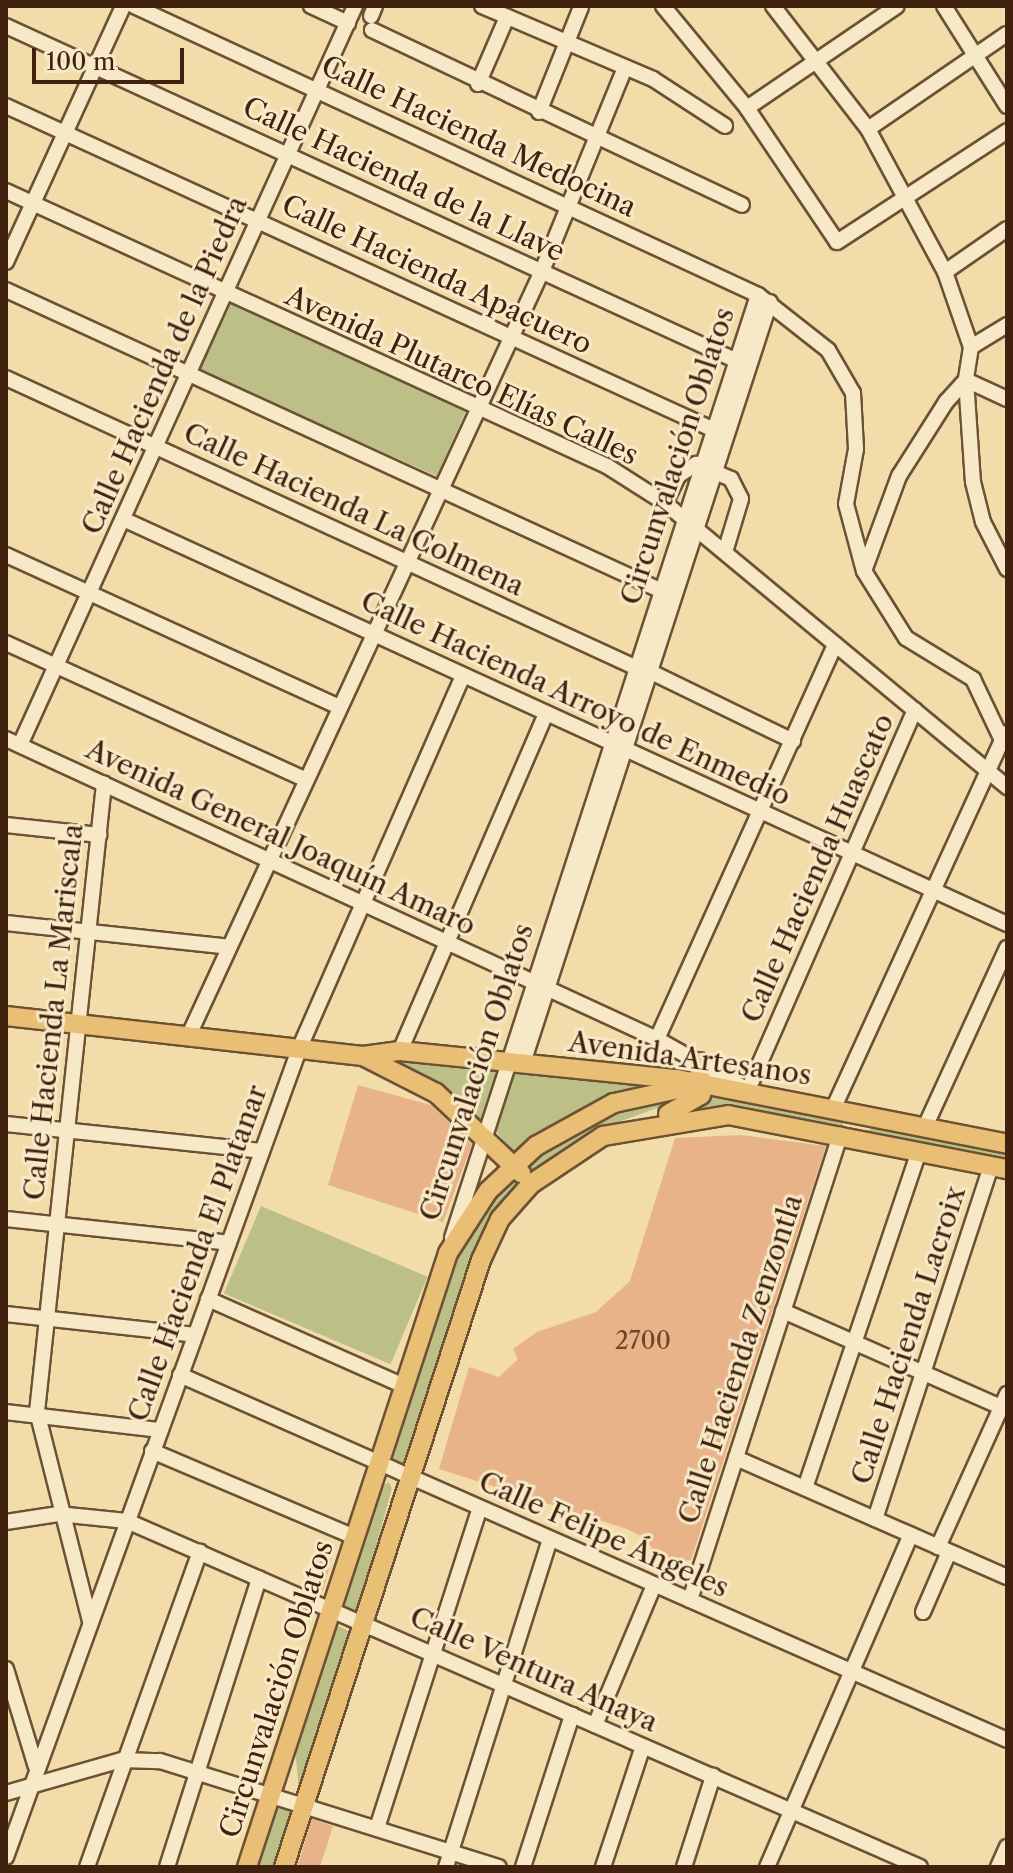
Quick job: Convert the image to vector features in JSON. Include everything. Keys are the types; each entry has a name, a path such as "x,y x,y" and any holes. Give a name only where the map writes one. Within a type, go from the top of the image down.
{"main road":[{"name":"Avenida Artesanos","path":"6,1016 363,1056 400,1051 704,1083 1007,1144"},
{"name":"Avenida Artesanos","path":"363,1056 436,1093 531,1184 603,1136 647,1124 728,1115 1003,1168"},
{"path":"647,1124 698,1099 704,1083 699,1062"},
{"path":"448,1253 513,1165 594,1112 704,1083"},
{"path":"840,1135 870,1115"},
{"path":"284,1867 489,1239 531,1184"},
{"name":"Circunvalación Oblatos","path":"247,1867 448,1253"}],"street":[{"path":"6,262 123,6"},
{"name":"Calle Hacienda Medocina","path":"134,6 764,298 828,350 850,383 857,433 846,504 864,571 906,638 973,679 1004,735"},
{"path":"311,6 348,23"},
{"name":"Calle Hacienda de la Piedra","path":"13,742 56,666 355,6"},
{"path":"482,6 624,70 653,79 725,126"},
{"path":"663,6 747,108 837,242 908,199 1007,131"},
{"path":"773,6 818,60 868,129 945,272 971,347 966,380 973,482 983,522 1007,569"},
{"path":"747,108 897,6"},
{"path":"944,6 1007,106"},
{"path":"539,112 581,7"},
{"path":"373,17 478,84 742,205"},
{"path":"478,84 507,17"},
{"name":"Calle Hacienda de la Llave","path":"6,26 737,361"},
{"path":"868,129 1007,34"},
{"path":"189,1035 406,561 444,489 542,271 624,70"},
{"name":"Calle Hacienda Apacuero","path":"6,106 714,430"},
{"name":"Avenida Plutarco Elías Calles","path":"6,191 607,466 665,503 1007,787"},
{"path":"945,272 1007,229"},
{"path":"6,290 662,591"},
{"name":"Circunvalación Oblatos","path":"710,466 714,430 737,361 764,298"},
{"name":"Circunvalación Oblatos","path":"448,1253 485,1138 542,986 764,298"},
{"path":"971,347 1007,325"},
{"name":"Calle Hacienda La Colmena","path":"6,378 793,741"},
{"path":"864,571 899,476 966,380"},
{"path":"966,380 1007,399"},
{"path":"665,503 678,476 710,466 741,499 725,552"},
{"name":"Calle Hacienda Arroyo de Enmedio","path":"123,519 1007,924"},
{"name":"Circunvalación Oblatos","path":"644,670 662,591 690,524"},
{"path":"6,555 339,707"},
{"path":"6,643 306,780"},
{"path":"657,1039 835,644"},
{"name":"Calle Hacienda El Platanar","path":"6,1857 29,1785 300,1047 360,902 463,676"},
{"name":"Calle Hacienda Huascato","path":"748,1090 849,852 915,710"},
{"path":"400,1051 546,713"},
{"path":"834,1107 1004,735"},
{"name":"Avenida General Joaquín Amaro","path":"13,742 657,1039 748,1090"},
{"name":"Calle Hacienda La Mariscala","path":"90,1621 58,1514 37,1416 104,784"},
{"path":"6,825 99,835"},
{"path":"6,923 229,947"},
{"path":"925,1127 1007,948"},
{"path":"6,1124 262,1151"},
{"name":"Calle Hacienda Zenzontla","path":"690,1600 840,1135"},
{"path":"805,1488 919,1152"},
{"name":"Calle Hacienda Lacroix","path":"875,1519 923,1373 1003,1168"},
{"path":"6,1219 229,1243"},
{"path":"208,1299 404,1386"},
{"path":"783,1311 923,1373 1005,1404 944,1550 923,1612"},
{"path":"6,1314 195,1335"},
{"name":"Calle Felipe Ángeles","path":"180,1375 1007,1740"},
{"path":"6,1412 160,1430"},
{"path":"152,1451 355,1537"},
{"path":"736,1458 1007,1577"},
{"path":"377,1828 480,1508"},
{"name":"Calle Ventura Anaya","path":"6,1522 58,1514 127,1521 920,1867"},
{"path":"767,1867 787,1809 911,1535"},
{"path":"446,1867 550,1539"},
{"path":"87,1867 122,1760 200,1552"},
{"path":"167,1867 259,1578"},
{"path":"595,1725 654,1585"},
{"path":"6,1669 36,1767"},
{"path":"523,1867 572,1715"},
{"path":"603,1867 643,1746"},
{"path":"6,1793 122,1760 199,1771 499,1867"},
{"path":"684,1867 713,1776"},
{"path":"998,1867 1007,1847"}],"green space":[{"path":"228,301 467,408 437,476 197,370"},
{"path":"405,1058 500,1067 482,1124 436,1084 371,1060"},
{"path":"514,1069 668,1083 580,1112 516,1154 493,1128"},
{"path":"709,1090 846,1120 840,1129 691,1110"},
{"path":"695,1094 605,1127 531,1178 519,1166 623,1105"},
{"path":"876,1128 1007,1149 1007,1165 859,1132"},
{"path":"512,1173 523,1182 405,1466 385,1461 454,1250"},
{"path":"261,1206 428,1277 390,1364 224,1293"},
{"path":"389,1482 392,1488 357,1616 341,1609 381,1487"},
{"path":"338,1626 351,1632 299,1788 294,1739"},
{"path":"275,1804 295,1810 276,1867 253,1867"}],"building":[{"path":"358,1085 431,1105 472,1144 443,1222 328,1185"},
{"path":"741,1135 826,1146 691,1560 662,1563 646,1539 627,1529 439,1469 469,1367 499,1377 518,1359 513,1349 537,1332 596,1312 630,1281 675,1138"},
{"path":"321,1556 332,1559 323,1591 312,1588"},
{"path":"312,1819 333,1826 320,1867 297,1867"}]}
